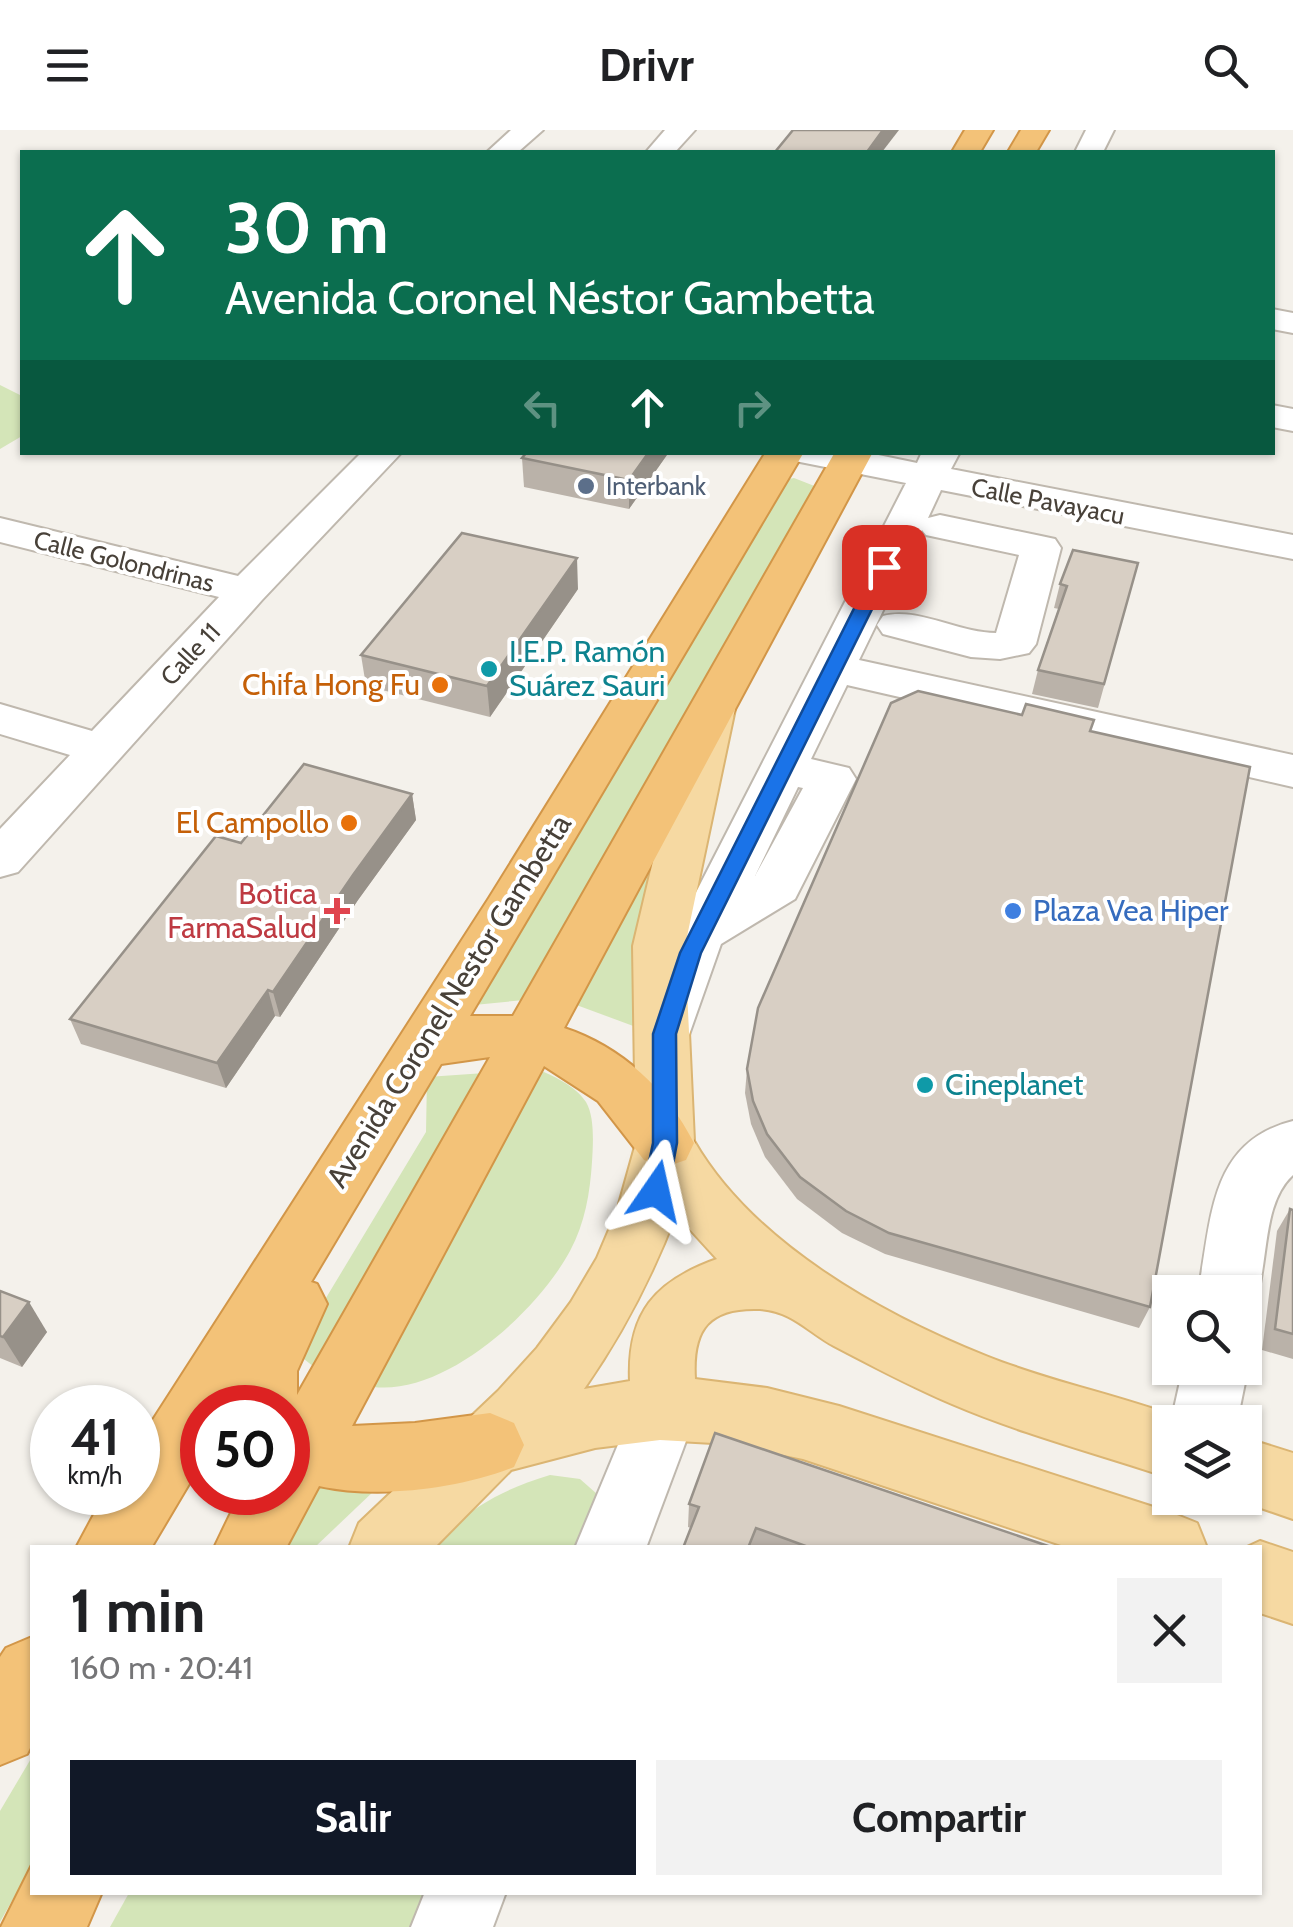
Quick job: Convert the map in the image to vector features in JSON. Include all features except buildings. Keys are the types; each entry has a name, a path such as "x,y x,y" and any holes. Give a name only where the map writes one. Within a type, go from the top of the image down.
{"highway":[{"name":"Avenida Coronel Nestor Gambetta","path":"113,1545 422,1048 782,455"},
{"path":"310,1409 528,1036 852,457"},
{"path":"422,1048 456,1036 528,1036 571,1054 610,1077 644,1108 665,1143"},
{"path":"267,1385 264,1371 386,1106"},
{"path":"310,1454 395,1456 490,1445"},
{"path":"250,1545 261,1515"},
{"path":"0,1727 30,1677"}],"main road":[{"path":"387,1545 546,1390 584,1341 615,1291 639,1241 656,1191 665,1143 659,946 712,709"},
{"path":"665,1143 687,1183 718,1222 756,1257 882,1339 973,1382 1152,1440"},
{"path":"665,1409 661,1373 664,1341 678,1313 690,1302 702,1292 734,1280 767,1279 801,1288"},
{"path":"490,1445 580,1419 665,1409 807,1428 1163,1545"},
{"path":"1262,1476 1293,1486"},
{"path":"1262,1578 1293,1588"}],"street":[{"path":"503,150 528,130"},
{"name":"Calle 11","path":"0,860 372,455"},
{"name":"Calle Pavayacu","path":"852,457 931,490 975,486 1293,547"},
{"path":"975,486 1042,548"},
{"path":"931,490 1042,548"},
{"path":"916,684 917,629 931,490"},
{"path":"664,1034 700,934 842,650 931,490"},
{"name":"Calle Golondrinas","path":"0,530 247,591"},
{"path":"842,650 917,629 998,648 1014,644 1042,548"},
{"path":"842,650 916,684 1293,771"},
{"path":"0,719 102,750"},
{"path":"700,934 777,886 832,779 784,768"},
{"path":"1231,1275 1250,1178 1285,1147 1293,1145"},
{"path":"611,1545 665,1409"},
{"path":"452,1927 465,1895"}],"green space":[{"path":"0,385 20,395 20,437 0,449"},
{"path":"794,478 817,487 524,1000 474,1005 784,480"},
{"path":"654,855 636,1027 571,1003"},
{"path":"535,1068 576,1091 591,1115 593,1148 588,1196 570,1251 534,1301 482,1348 422,1381 392,1387 363,1385"},
{"path":"485,1073 314,1367 294,1351 426,1132 427,1077"},
{"path":"550,1475 580,1479 597,1494 576,1545 429,1545 483,1504"},
{"path":"313,1481 376,1489 317,1545 280,1545 295,1515 310,1515"},
{"path":"30,1760 30,1869 0,1922 0,1811"},
{"path":"128,1895 431,1895 418,1927 110,1927"}],"place":[{"name":"Interbank","path":"586,486"},
{"name":"I.E.P. Ramón Suárez Sauri","path":"489,669"},
{"name":"Chifa Hong Fu","path":"440,685"},
{"name":"El Campollo","path":"349,823"},
{"name":"Botica FarmaSalud","path":"337,911"},
{"name":"Plaza Vea Hiper","path":"1013,911"},
{"name":"Cineplanet","path":"925,1085"}],"route":[{"path":"656,1191 665,1143 664,1034 690,953 884,567"}]}
